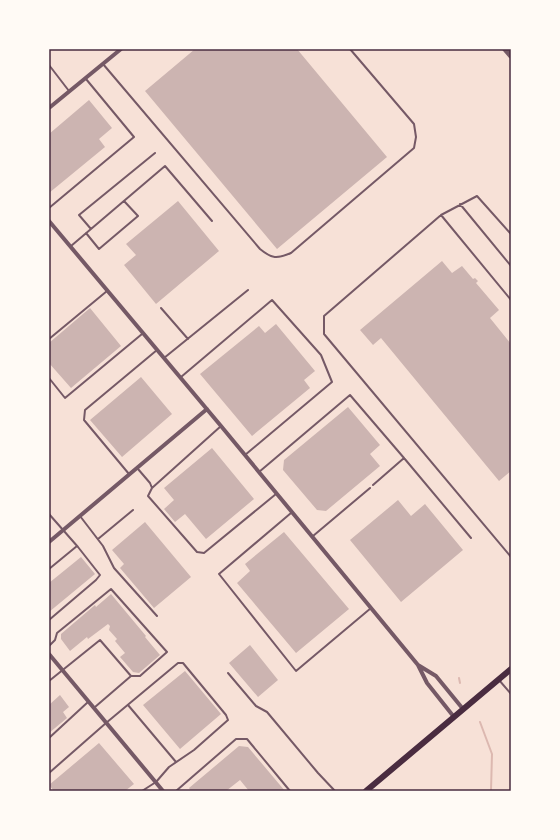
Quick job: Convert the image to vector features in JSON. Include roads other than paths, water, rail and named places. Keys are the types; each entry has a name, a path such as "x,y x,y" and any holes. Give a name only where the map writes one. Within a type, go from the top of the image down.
{"main road":[{"path":"366,791 511,669"}],"street":[{"path":"49,108 121,49"},
{"path":"505,49 511,56"},
{"path":"49,221 372,607 418,665 427,683 454,717"},
{"path":"49,542 207,409"},
{"path":"49,654 163,791"},
{"path":"418,665 436,676 463,709"}],"lane":[{"path":"103,64 260,249 269,257 281,258 291,253 414,148 416,137 414,124 350,49"},
{"path":"49,65 70,91"},
{"path":"49,208 134,137 85,79"},
{"path":"91,229 79,215 155,153"},
{"path":"70,246 165,166 212,221"},
{"path":"511,234 477,196 441,215 324,316 324,334 511,557"},
{"path":"86,233 99,249 138,216 124,201"},
{"path":"460,204 511,266"},
{"path":"441,215 511,300"},
{"path":"164,358 248,290"},
{"path":"49,340 107,291"},
{"path":"181,378 272,300 321,355 332,382 245,455"},
{"path":"161,308 188,339"},
{"path":"49,378 65,398 143,333"},
{"path":"129,475 84,420 85,410 157,350"},
{"path":"259,472 350,395 471,538"},
{"path":"221,426 152,488 148,496 197,552 204,553 277,493"},
{"path":"373,485 404,458"},
{"path":"137,468 150,483 152,488"},
{"path":"313,536 370,488"},
{"path":"98,539 133,510"},
{"path":"292,512 219,574 296,671 372,607"},
{"path":"49,514 64,530 100,575 49,620"},
{"path":"80,516 104,546 114,568 157,616"},
{"path":"49,569 77,546"},
{"path":"49,646 55,640 57,633 111,589 167,652 140,676 130,676 94,708"},
{"path":"49,681 100,640 130,676"},
{"path":"49,773 178,663 183,663 226,715 228,720 194,750 169,767 156,782 142,791"},
{"path":"228,673 256,706 267,712 335,791"},
{"path":"499,679 511,694"},
{"path":"49,738 88,701"},
{"path":"128,705 176,762"},
{"path":"176,791 236,739 247,739 290,791"}],"waterway":[{"path":"459,678 460,683"},
{"path":"480,722 492,754 491,791"}]}
